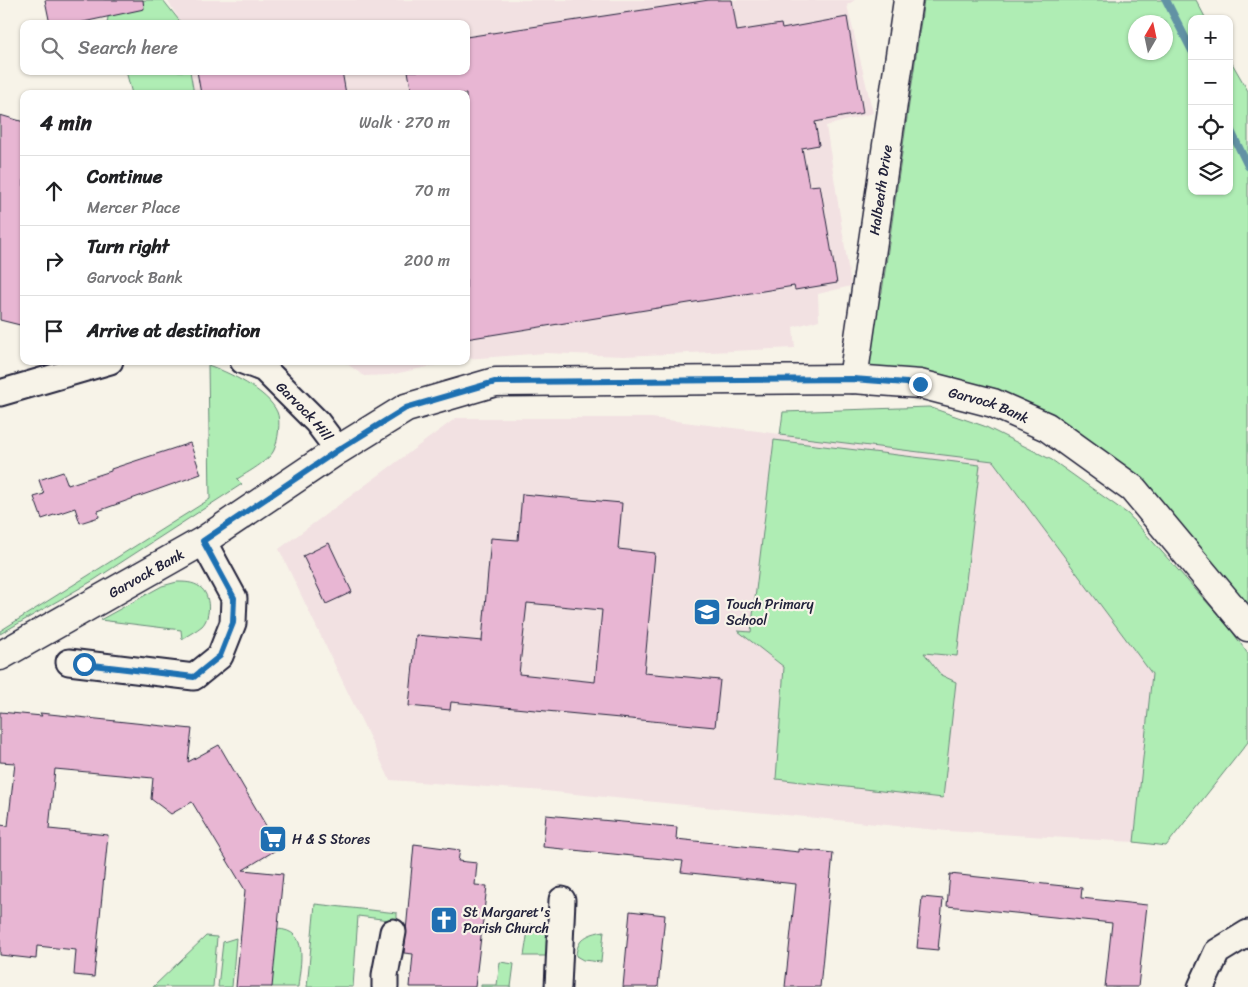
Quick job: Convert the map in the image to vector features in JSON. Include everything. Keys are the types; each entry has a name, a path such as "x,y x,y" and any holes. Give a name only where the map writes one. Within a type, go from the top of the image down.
{"street":[{"name":"Halbeath Drive","path":"853,379 908,0"},
{"path":"0,393 96,365"},
{"name":"Garvock Hill","path":"254,365 264,369 317,422 338,450"},
{"name":"Garvock Bank","path":"0,656 203,541 338,450 406,408 495,382 853,379 920,384 993,403 1047,426 1133,489 1248,627"},
{"path":"69,662 194,677 220,656 233,623 234,598 203,541"},
{"path":"558,987 562,900"},
{"path":"386,987 385,975 393,932"},
{"path":"1201,987 1217,952 1248,933"}],"shaded area":[{"path":"167,0 855,0 847,5 873,113 826,126 851,286 818,294 819,320 793,327 795,348 624,356 545,353 470,359 470,90 193,90 191,75 470,75 470,20 180,20"},
{"path":"349,365 437,365 389,375 364,376"},
{"name":"Touch Primary School","path":"456,418 651,418 993,460 1152,674 1134,842 947,831 545,791 390,780 279,549"}],"green space":[{"path":"104,0 163,0 179,20 108,20"},
{"path":"924,0 1196,0 1204,15 1188,15 1188,195 1233,195 1233,65 1248,91 1248,631 1133,489 1047,427 853,379 882,292"},
{"path":"127,75 191,75 193,90 131,90"},
{"path":"208,365 247,383 272,404 277,412 279,425 277,442 272,454 258,466 237,479 242,484 94,580 0,634 0,631 210,499"},
{"path":"929,407 984,426 1052,460 1128,514 1229,627 1248,654 1248,742 1166,846 1134,842 1152,674 993,461 780,435 783,412"},
{"path":"774,440 980,465 957,656 924,653 941,675 956,682 943,798 776,779 784,667 738,631 751,632"},
{"path":"177,582 197,585 204,591 208,600 208,612 205,622 182,639 181,630 100,620 162,586"},
{"path":"315,904 397,913 397,921 358,916 353,987 307,987"},
{"path":"529,924 542,930 550,938 549,956 524,956"},
{"path":"277,929 294,935 299,942 301,959 298,987 271,987"},
{"path":"604,931 601,962 583,960 576,956 579,945 584,938 588,935"},
{"path":"206,936 217,937 213,987 153,987"},
{"path":"236,938 232,987 218,987 223,942"},
{"path":"500,962 514,964 511,987 481,987 481,985 497,985"}],"building":[{"path":"45,0 143,0 144,9 93,20 49,20"},
{"path":"709,0 732,0 737,31 781,24 782,29 847,17 863,113 815,122 819,145 802,148 809,186 820,185 837,283 795,290 794,286 470,338 470,90 411,90 409,75 470,75 470,36"},
{"path":"198,75 343,75 345,90 200,90"},
{"path":"0,115 20,121 20,325 0,320"},
{"path":"190,443 201,474 98,511 99,517 80,523 75,508 42,519 34,497 44,494 39,480 63,472 68,485"},
{"path":"522,494 622,503 618,549 655,553 644,673 720,680 715,727 451,702 450,710 409,706 416,635 482,641 491,538 518,540","holes":["527,603 602,610 595,682 519,674"]},
{"path":"329,543 352,592 326,604 303,556"},
{"path":"0,712 42,716 40,713 192,729 188,762 219,745 279,848 243,870 283,874 272,987 236,987 245,890 192,802 171,814 151,799 153,778 55,769 49,829 108,835 94,977 74,975 76,950 37,946 36,959 0,955 0,825 8,826 15,763 0,762"},
{"path":"546,815 677,827 676,839 799,852 799,849 833,853 820,987 785,987 796,884 681,872 683,861 543,847"},
{"name":"St Margaret's Parish Church","path":"414,844 460,850 458,861 477,863 475,885 487,886 475,987 410,987 413,954 404,953"},
{"path":"950,874 1082,888 1081,898 1147,905 1138,987 1105,987 1112,923 947,906"},
{"path":"922,897 943,899 938,950 917,948"},
{"path":"630,911 665,915 658,987 623,987"}],"waterway":[{"path":"1166,0 1188,43"},
{"path":"1233,135 1248,166"}],"place":[{"name":"Touch Primary School","path":"707,612"},
{"name":"H & S Stores","path":"273,839"},
{"name":"St Margaret's Parish Church","path":"444,920"}],"route":[{"path":"84,664 194,677 220,656 233,623 234,598 203,541 338,450 406,408 495,382 853,379 920,384"}]}
